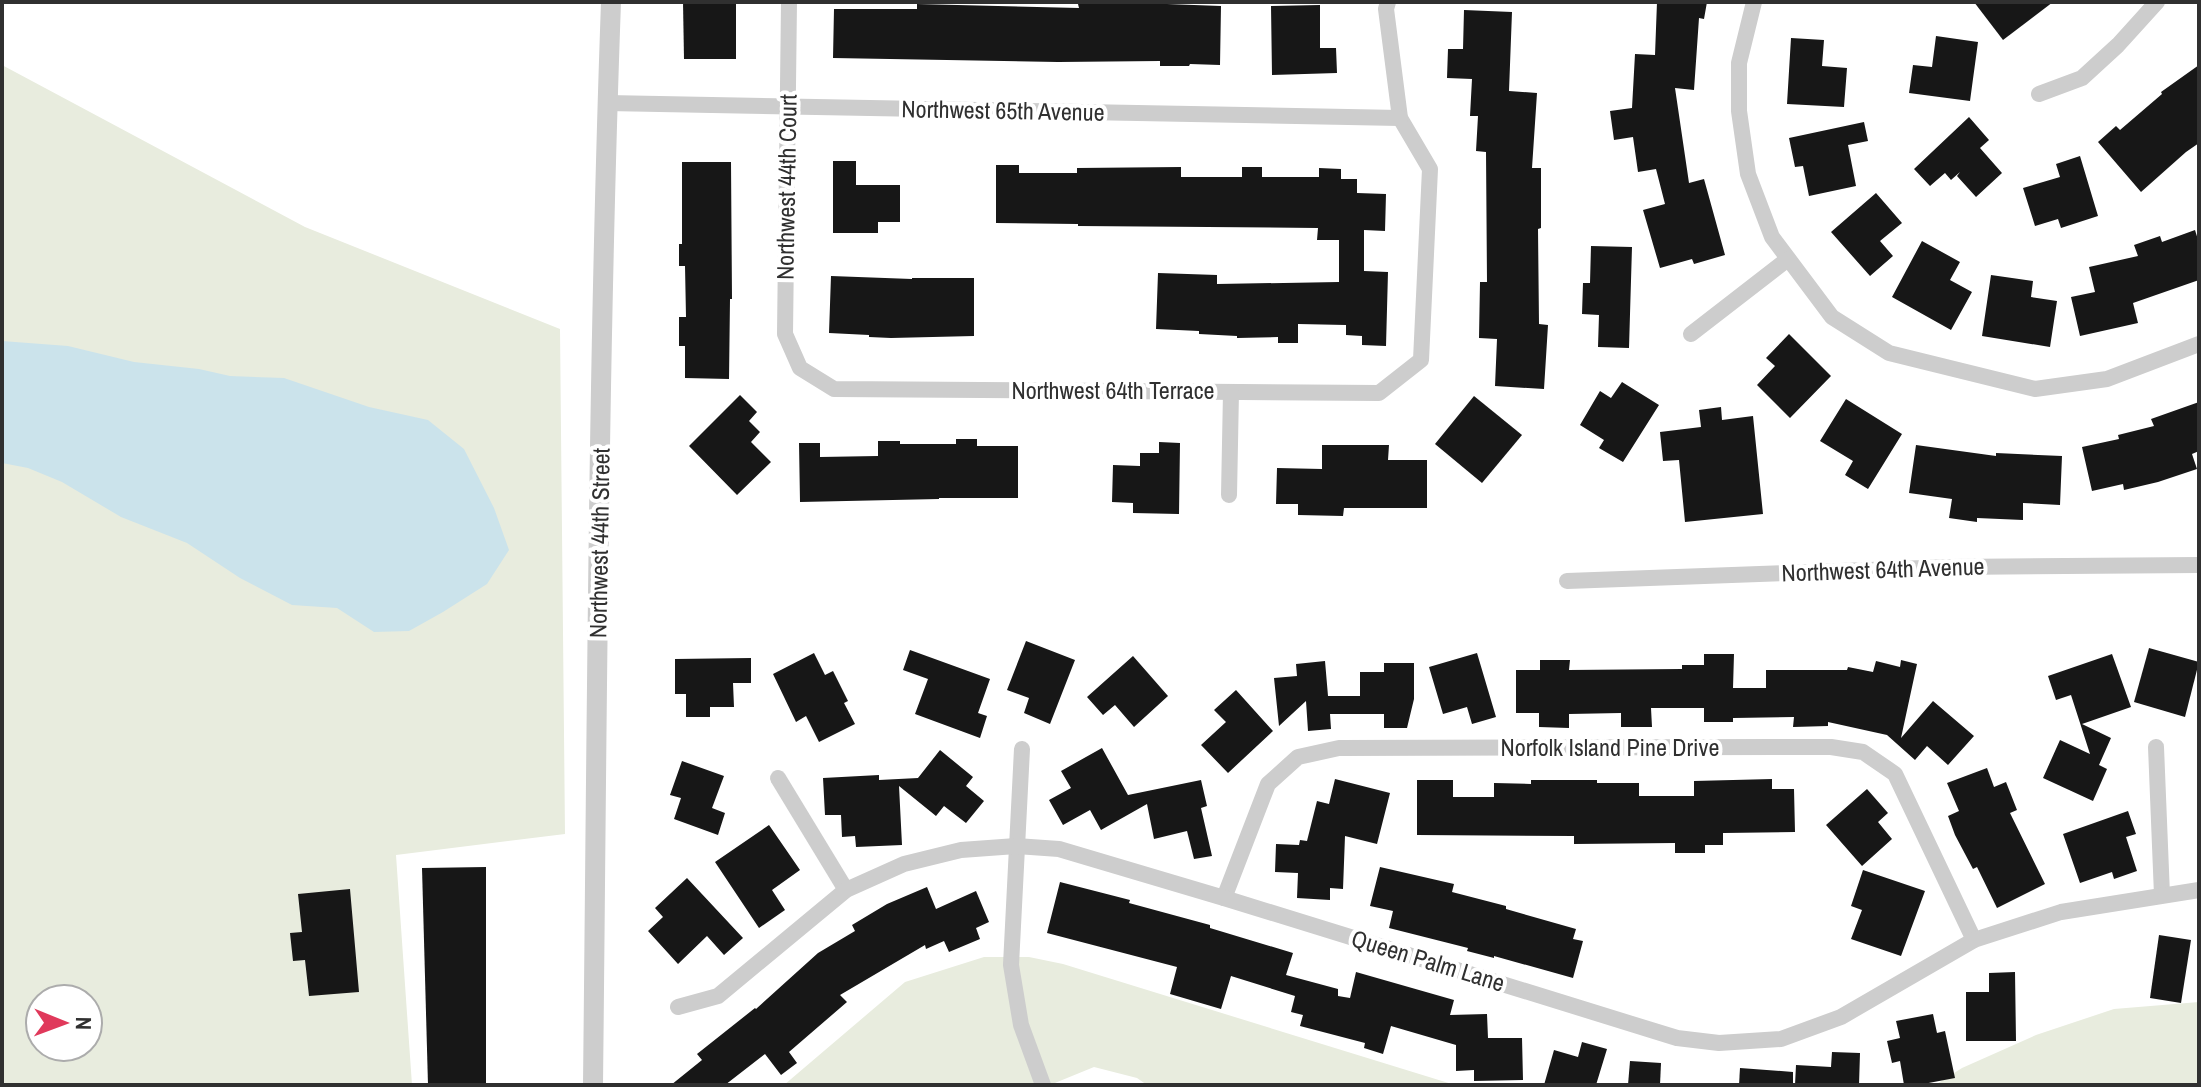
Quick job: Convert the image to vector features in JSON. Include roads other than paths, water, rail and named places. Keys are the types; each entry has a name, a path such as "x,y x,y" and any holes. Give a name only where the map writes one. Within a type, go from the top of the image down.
{"street":[{"name":"Northwest 44th Street","path":"593,1085 598,611 611,2"},
{"name":"Northwest 44th Court","path":"789,2 785,334 800,368"},
{"path":"1388,2 1386,9 1400,118"},
{"path":"1754,2 1739,63 1739,111 1748,174 1772,237 1832,317 1889,353 2035,389 2107,379 2199,344"},
{"path":"2039,94 2082,78 2118,45 2157,2"},
{"name":"Northwest 65th Avenue","path":"607,103 1400,118"},
{"name":"Northwest 64th Terrace","path":"800,368 834,389 1379,393 1421,360 1430,169 1400,118"},
{"path":"1691,334 1788,259"},
{"path":"1229,495 1231,392"},
{"name":"Northwest 64th Avenue","path":"1567,581 1951,567 2199,565"},
{"name":"Norfolk Island Pine Drive","path":"1224,898 1268,784 1298,757 1339,748 1831,747 1863,752 1895,774 1974,940"},
{"path":"2156,747 2162,895"},
{"path":"1022,749 1011,965 1021,1025 1043,1085"},
{"path":"778,778 846,890"},
{"name":"Queen Palm Lane","path":"678,1007 718,996 846,890 904,864 961,850 1016,846 1059,849 1677,1038 1719,1043 1781,1039 1841,1017 1974,940 2061,912 2199,890"}],"water":[{"path":"2,341 68,346 134,362 199,369 230,376 284,378 369,407 428,420 464,449 494,508 509,550 487,584 409,631 374,632 337,608 292,605 240,578 187,543 121,517 62,482 28,468 2,463"}]}
